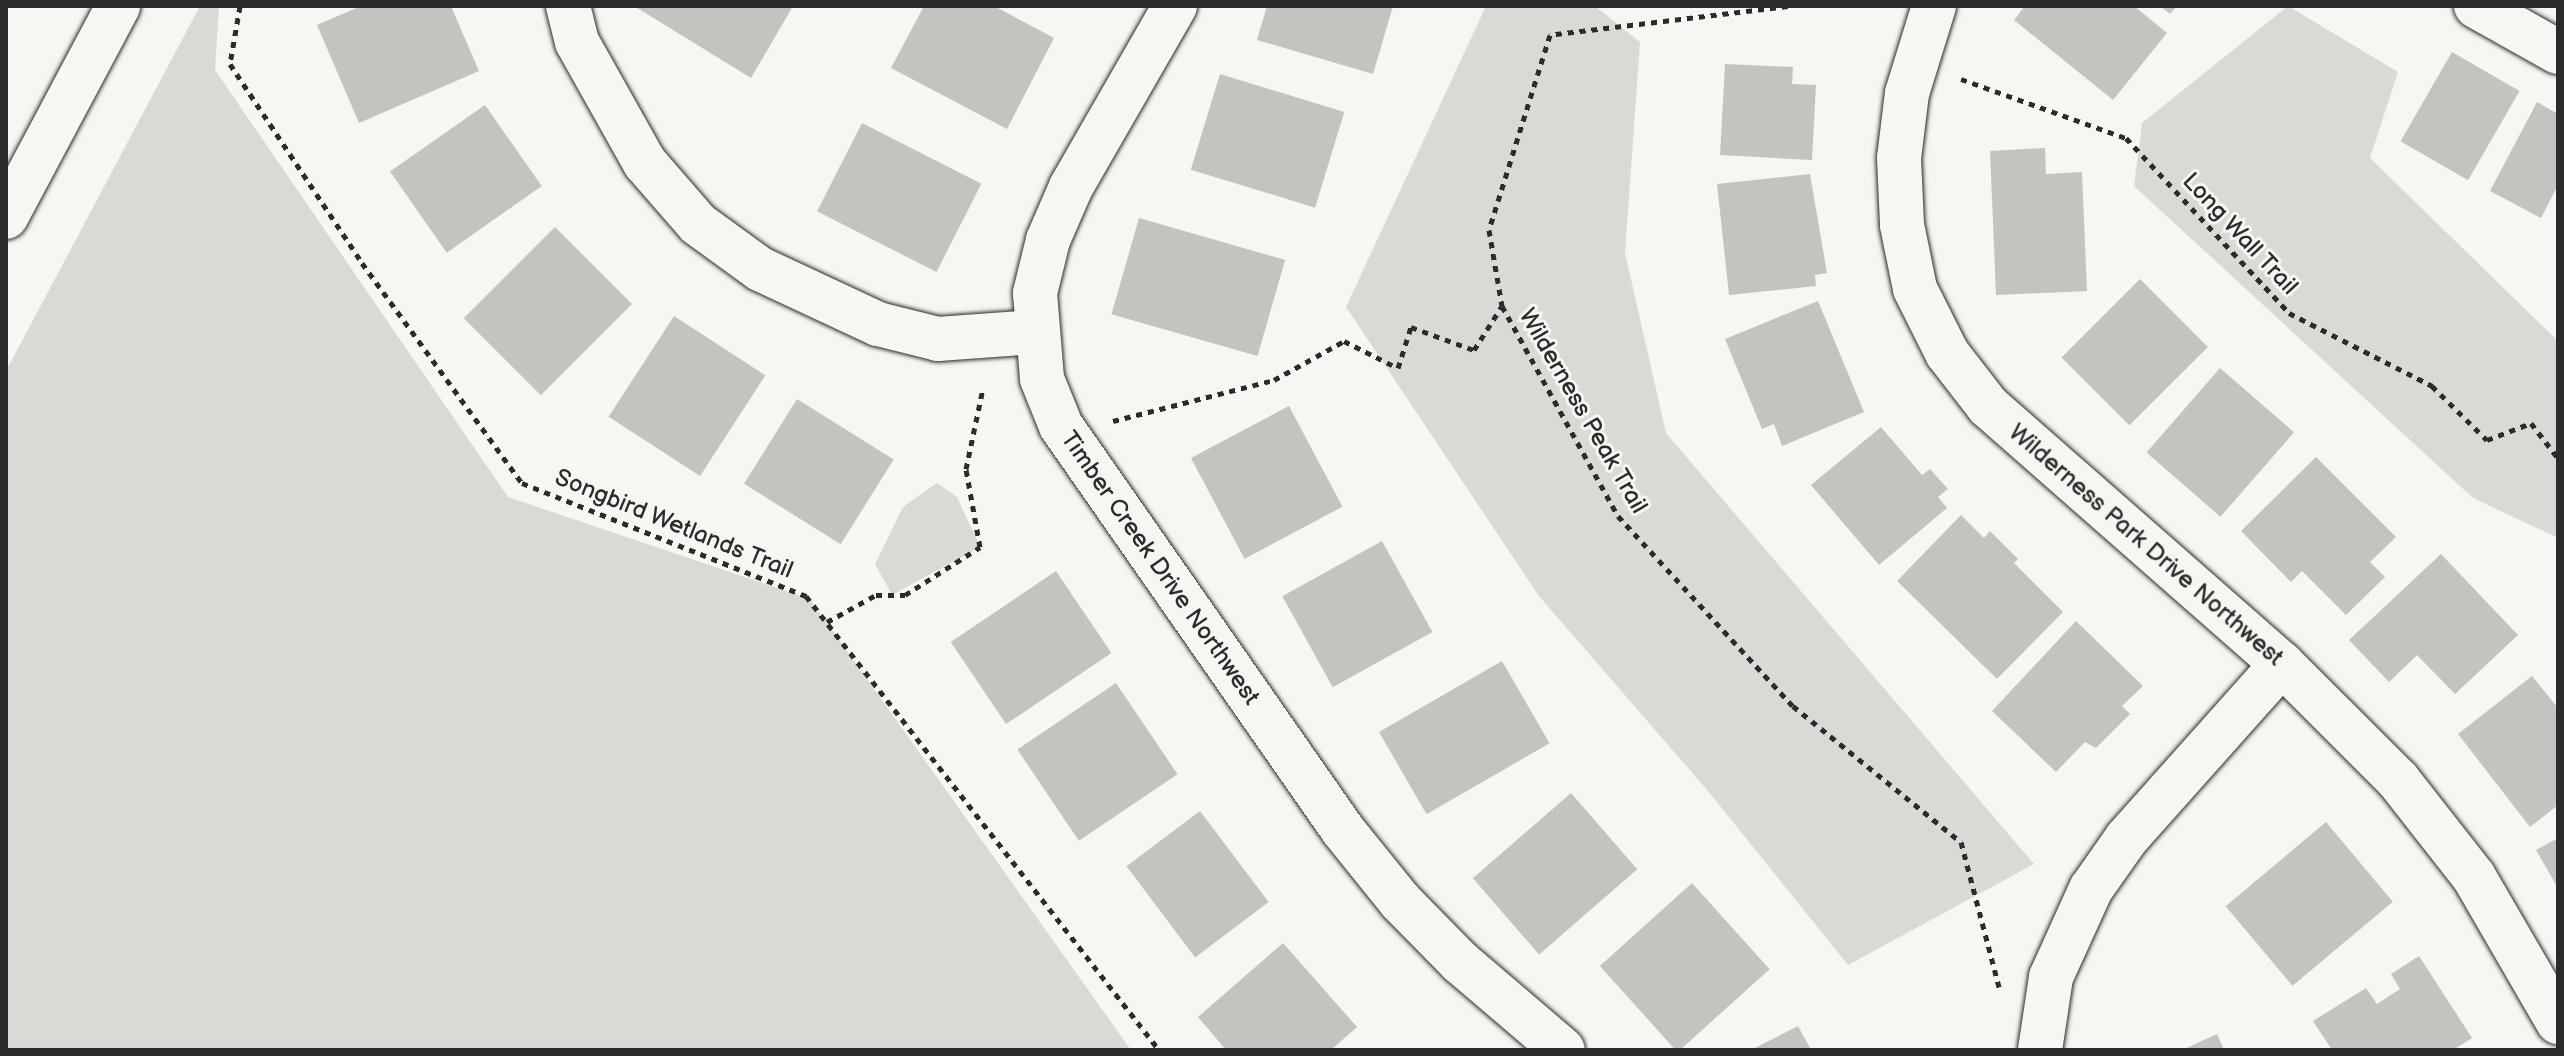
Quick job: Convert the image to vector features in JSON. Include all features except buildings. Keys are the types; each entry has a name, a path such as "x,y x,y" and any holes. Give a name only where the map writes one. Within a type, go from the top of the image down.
{"street":[{"path":"6,217 118,6"},
{"path":"568,6 577,42 645,163 698,224 760,269 878,324 938,339 1035,332"},
{"name":"Timber Creek Drive Northwest","path":"1175,6 1065,200 1035,293 1035,332 1042,379 1061,426 1342,829 1400,901 1460,962 1563,1050"},
{"path":"2476,6 2558,52"},
{"name":"Wilderness Park Drive Northwest","path":"1933,7 1907,93 1899,158 1902,225 1915,289 1947,353 1988,406 2282,664 2398,780 2464,865 2537,978 2558,1022"},
{"path":"2040,1050 2051,977 2091,889 2126,839 2282,664"}],"path":[{"name":"Songbird Wetlands Trail","path":"240,6 230,64 362,263 522,483 806,596 1159,1050"},
{"name":"Wilderness Peak Trail","path":"1788,6 1550,35 1489,230 1502,306 1618,516 1793,706 1961,842 2000,991 2011,998"},
{"name":"Long Wall Trail","path":"1961,79 2126,138 2289,313 2432,386 2487,440 2531,423 2558,458"},
{"path":"1100,424 1274,380 1344,341 1398,368 1411,327 1474,350 1502,306"},
{"path":"827,622 876,595 905,595 980,547 966,469 983,388"}],"shaded area":[{"path":"200,6 219,6 215,70 508,497 810,599 1131,1050 6,1050 6,371"},
{"path":"1486,6 1595,6 1640,42 1625,253 1666,433 2034,864 1848,965 1708,791 1539,596 1346,307"},
{"path":"2288,6 2398,72 2370,158 2558,341 2558,538 2473,498 2134,186 2142,123"},
{"path":"937,483 957,497 980,547 892,595 875,564 903,507"}]}
